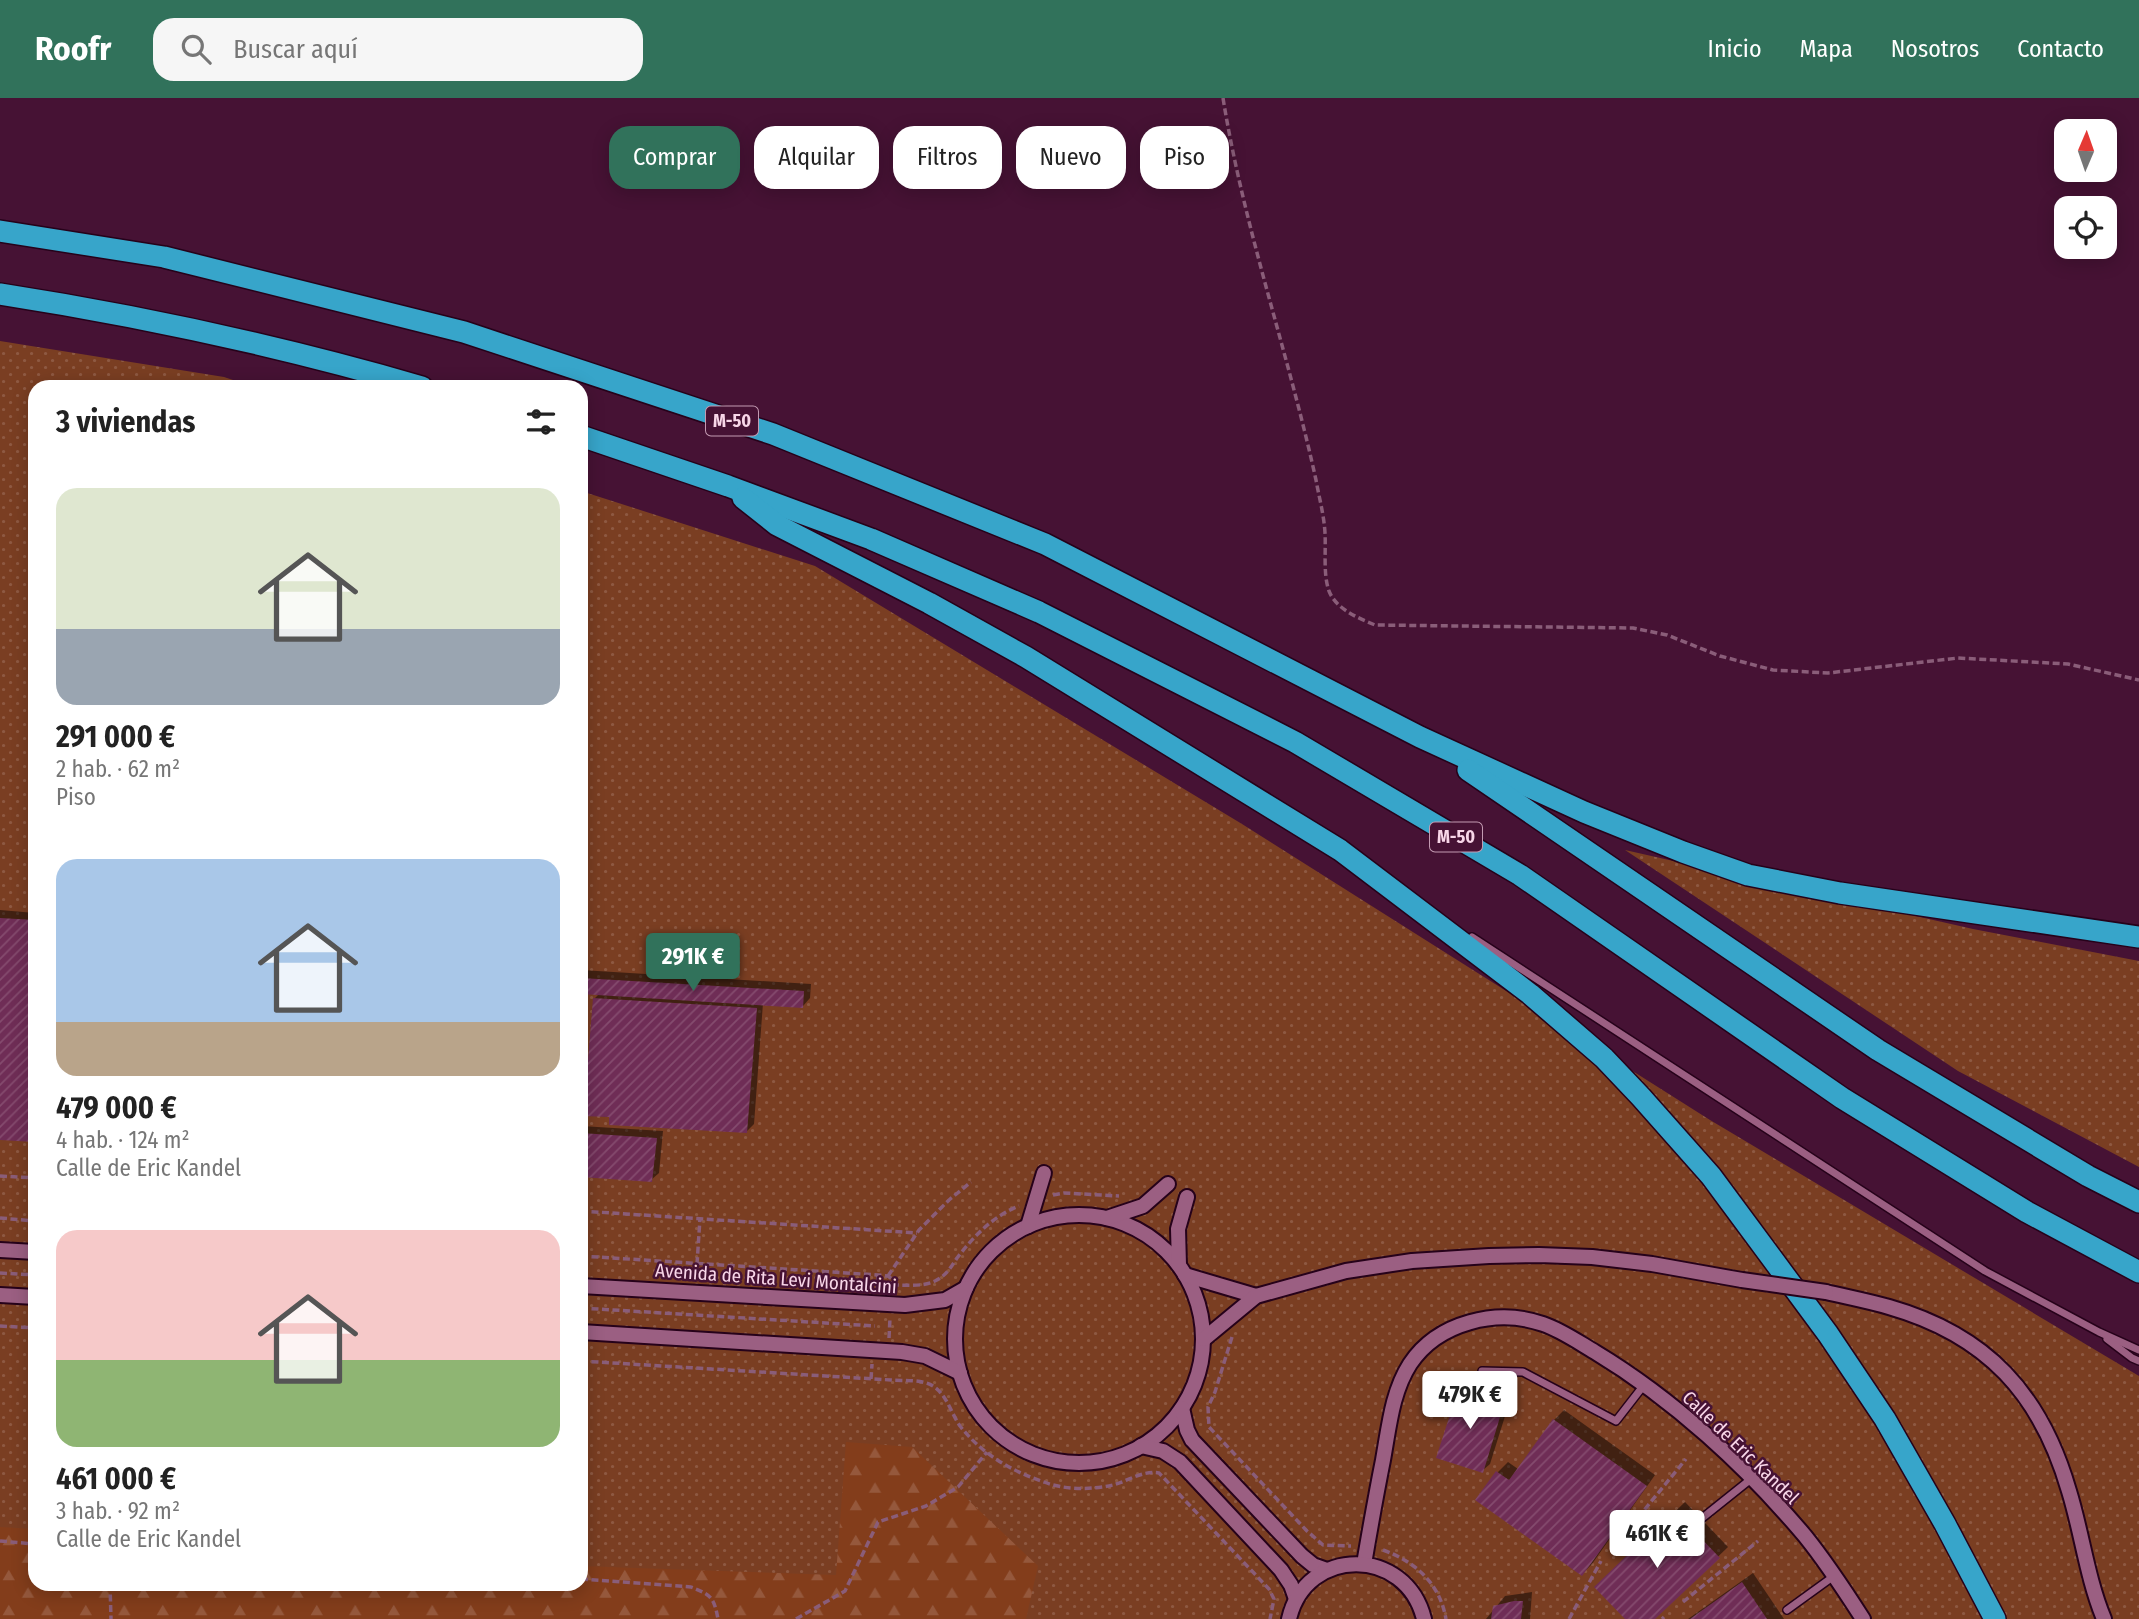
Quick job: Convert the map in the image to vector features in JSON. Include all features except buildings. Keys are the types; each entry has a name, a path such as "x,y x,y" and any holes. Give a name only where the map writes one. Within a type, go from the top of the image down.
{"highway":[{"name":"M-50","path":"0,230 164,257 464,332 773,434 1045,544 1420,737 1878,1049 2088,1175 2139,1202"},
{"path":"0,294 193,330 397,380"},
{"name":"M-50","path":"588,438 871,539 1039,612 1295,742 1520,875 1842,1098 2027,1212 2139,1272"},
{"path":"728,486 777,525 929,603 1026,657 1340,850 1530,994 1604,1058 1711,1176 1828,1334 1885,1419 1995,1619"},
{"path":"1420,737 1584,812 1748,875 1840,893 2139,937"}],"street":[{"path":"1028,1226 1044,1173"},
{"path":"1106,1218 1143,1206 1168,1184"},
{"path":"1182,1270 1178,1229 1187,1197"},
{"path":"1061,1216 1106,1218 1147,1236 1182,1270 1199,1306 1204,1339 1198,1373 1182,1408 1163,1430 1141,1446 1122,1455 1090,1462 1060,1461 1025,1450 999,1433 979,1412 968,1394 955,1352 958,1312 966,1288 977,1268 992,1250 1009,1236 1028,1226 1061,1216"},
{"path":"0,1250 28,1252"},
{"path":"1204,1339 1255,1296 1346,1271 1412,1261 1489,1256 1592,1257 1652,1264 1826,1293 1889,1307 1931,1322 1969,1342 1997,1364 2020,1388 2047,1431 2060,1461 2104,1619"},
{"path":"1182,1270 1255,1296"},
{"name":"Avenida de Rita Levi Montalcini","path":"588,1286 905,1306 945,1300 966,1288"},
{"path":"0,1295 28,1297"},
{"name":"Calle de Eric Kandel","path":"1364,1564 1398,1385 1411,1363 1427,1345 1446,1332 1471,1321 1522,1319 1545,1324 1624,1369 1688,1418 1806,1537 1863,1619"},
{"path":"588,1332 925,1356 960,1373"},
{"path":"1182,1408 1186,1430 1208,1459 1302,1556 1313,1565 1327,1570"},
{"path":"1141,1446 1163,1451 1180,1462 1281,1570 1296,1598"},
{"path":"1289,1619 1296,1598 1311,1581 1327,1570 1347,1564 1364,1564 1384,1569 1402,1581 1414,1595 1424,1619"}],"lane":[{"path":"1340,850 1454,926"},
{"path":"1466,933 1984,1271 2099,1332 2139,1350"},
{"path":"2099,1332 2139,1361"},
{"path":"1482,1371 1523,1372 1616,1421 1644,1384"},
{"path":"1701,1518 1751,1479"},
{"path":"1787,1610 1834,1576"}],"path":[{"path":"1223,98 1252,239 1316,480 1325,529 1329,591 1345,610 1375,625 1633,628 1667,635 1720,656 1773,670 1828,673 1958,658 2068,664 2139,680"},
{"path":"0,1175 28,1177"},
{"path":"888,1276 917,1233 971,1182"},
{"path":"892,1285 927,1285 938,1280 948,1272 985,1226 1003,1212 1037,1199 1064,1193 1124,1195"},
{"path":"588,1211 917,1233"},
{"path":"0,1218 28,1220"},
{"path":"697,1264 700,1218"},
{"path":"0,1273 28,1275"},
{"path":"588,1308 875,1326 878,1275"},
{"path":"0,1326 28,1328"},
{"path":"1235,1331 1208,1408 1209,1427 1323,1545 1367,1546 1398,1555 1427,1578 1443,1603 1446,1619"},
{"path":"871,1379 873,1351"},
{"path":"588,1362 931,1385 942,1394 960,1425 987,1452 1004,1465 1027,1476 1048,1484 1092,1488 1113,1485 1150,1471 1159,1473 1269,1589 1274,1599 1270,1619"},
{"path":"796,1619 845,1591 878,1522 926,1506 958,1487 987,1452"},
{"path":"1618,1542 1686,1459"},
{"path":"0,1541 28,1543"},
{"path":"1683,1602 1758,1541"},
{"path":"1569,1619 1601,1561"},
{"path":"588,1580 691,1587 706,1593 715,1601 718,1619"},
{"path":"110,1591 111,1619"}],"shaded area":[{"path":"0,341 233,380 28,380 28,1591 588,1591 588,493 815,566 1242,824 1710,1120 2139,1376 2139,1619 0,1619"},
{"path":"1625,850 1973,929 2139,961 2139,1167 1958,1071"}],"green space":[{"path":"846,1442 912,1447 1038,1566 1026,1619 0,1619 0,1527 28,1529 28,1591 588,1591 588,1566 836,1575"}]}
